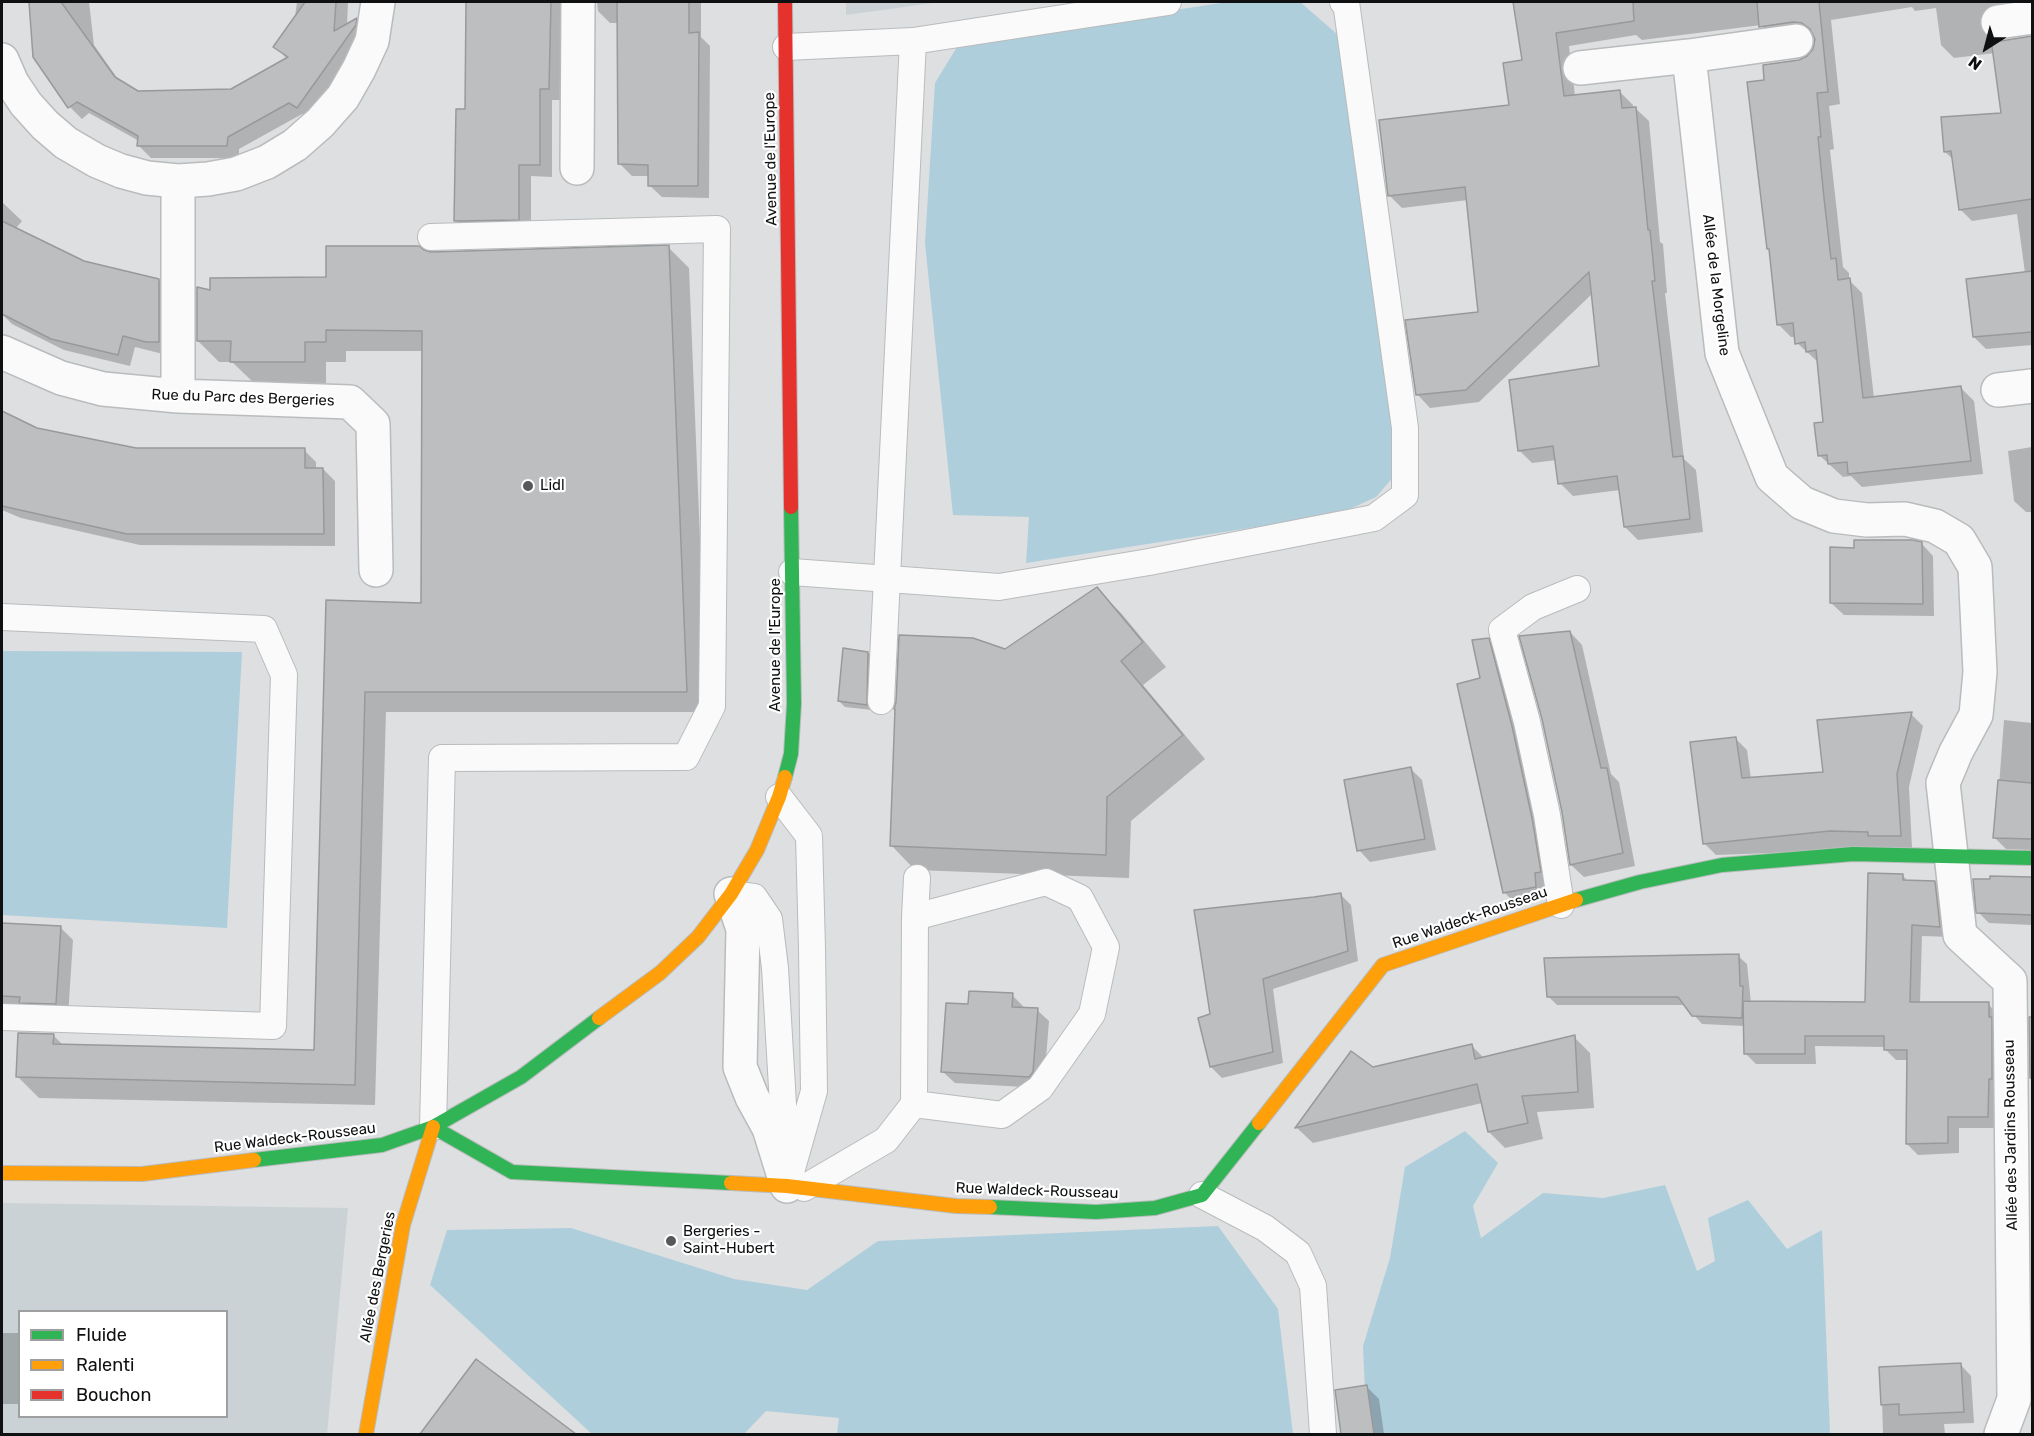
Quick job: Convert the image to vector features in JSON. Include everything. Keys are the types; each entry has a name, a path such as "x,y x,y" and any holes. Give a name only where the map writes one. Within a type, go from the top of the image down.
{"street":[{"path":"2,60 12,83 26,104 45,125 66,143 97,161 147,178 178,181 208,179 236,174 267,162 303,138 343,97 372,41 378,2"},
{"path":"577,168 578,2"},
{"name":"Avenue de l'Europe","path":"433,1127 521,1077 660,973 698,937 730,894 757,850 779,797 791,754 794,704 785,2"},
{"path":"1998,22 2032,17"},
{"path":"1580,68 1796,41"},
{"name":"Allée de la Morgeline","path":"1689,56 1722,353 1772,477 1802,503 1834,516 1867,520 1905,519 1935,526 1959,540 1975,567 1980,672 1976,715 1956,752 1943,783 1953,856"},
{"path":"178,181 178,396"},
{"name":"Rue du Parc des Bergeries","path":"2,352 61,378 103,389 178,396 350,402 373,424 376,570"},
{"path":"1998,390 2032,386"},
{"name":"Rue Waldeck-Rousseau","path":"2,1173 142,1174 382,1145 433,1127 512,1172 826,1189 956,1206 1096,1212 1155,1208 1202,1195 1383,965 1561,905 1640,882 1722,865 1852,854 2032,858"},
{"name":"Allée des Jardins Rousseau","path":"1953,856 1960,935 2010,981 2014,1399 2001,1434"},
{"path":"730,894 743,929 740,1067 752,1097 796,1187"},
{"name":"Allée des Bergeries","path":"366,1434 404,1225 433,1127"}],"lane":[{"path":"786,47 913,41 1168,2"},
{"path":"792,572 999,587 1149,562 1374,518 1405,495 1405,428 1346,3 1343,2"},
{"path":"881,701 913,41"},
{"path":"431,237 717,229 712,706 686,757 442,758 433,1127"},
{"path":"1561,905 1548,815 1503,630 1533,607 1577,589"},
{"path":"2,617 264,629 284,675 273,1026 2,1017"},
{"path":"779,797 809,836 814,1091 796,1187"},
{"path":"796,1187 886,1140 914,1104 917,878"},
{"path":"914,1104 1002,1115 1040,1088 1092,1014 1106,947 1080,898 1046,882 915,917"},
{"path":"1202,1195 1265,1228 1298,1253 1313,1286 1323,1434"}],"shaded area":[{"path":"846,2 940,2 846,15"},
{"path":"1228,2 1300,2 1337,34 1401,444 1395,475 1376,497 1339,514 1026,563 1029,517 953,515 925,243 935,83 957,47 977,40"},
{"path":"2,651 242,652 227,928 2,915"},
{"path":"1465,1131 1498,1163 1473,1206 1481,1238 1543,1193 1603,1198 1665,1185 1697,1271 1715,1261 1708,1218 1748,1200 1787,1249 1822,1230 1830,1434 1367,1434 1363,1346 1390,1258 1405,1167"},
{"path":"2,1203 348,1208 327,1434 2,1434"},
{"path":"1218,1226 1278,1309 1293,1434 837,1434 839,1418 766,1411 744,1434 592,1434 430,1285 447,1230 571,1228 734,1279 807,1290 878,1241"}],"building":[{"path":"29,2 61,2 115,77 138,91 231,89 288,57 273,47 305,2 336,2 334,31 357,18 356,25 297,108 289,103 228,137 227,146 137,146 138,136 77,102 68,108 33,57"},
{"path":"466,2 551,2 549,89 540,89 540,165 519,165 519,220 454,221 456,109 465,109"},
{"path":"617,2 689,2 689,33 699,32 698,186 648,186 648,165 618,164"},
{"path":"1513,2 1633,2 1634,21 1556,33 1564,96 1620,90 1622,108 1636,107 1655,281 1652,281 1673,457 1683,456 1690,519 1624,527 1617,476 1558,484 1553,446 1518,451 1509,380 1599,366 1589,272 1466,390 1416,395 1405,320 1478,312 1465,187 1388,196 1379,120 1509,105 1503,63 1522,60"},
{"path":"1757,2 1819,2 1828,92 1817,93 1821,137 1818,137 1824,198 1831,259 1836,258 1838,280 1850,278 1863,398 1961,386 1971,461 1848,474 1847,462 1828,464 1827,455 1818,456 1814,423 1823,422 1816,350 1806,352 1805,342 1795,344 1793,323 1777,325 1747,82 1764,80 1763,65 1799,60 1807,56 1813,49 1815,39 1810,29 1802,23 1793,22 1759,27"},
{"path":"2032,36 2032,199 1959,210 1951,151 1944,152 1941,117 2001,113 1991,39 2001,41"},
{"path":"2,221 84,261 159,279 159,342 146,342 123,336 118,355 51,339 2,314"},
{"name":"Lidl","path":"669,245 687,692 365,692 355,1085 16,1077 18,1033 54,1034 53,1044 314,1050 326,600 421,603 422,331 326,330 326,342 305,342 305,362 230,362 231,341 197,341 197,287 210,290 210,278 326,277 326,246 419,246 431,252"},
{"path":"2032,271 2032,332 1973,337 1966,279"},
{"path":"2,411 37,428 136,448 305,448 305,468 323,468 324,534 127,534 2,506"},
{"path":"1854,540 1922,542 1923,604 1830,603 1830,547 1854,548"},
{"path":"1097,587 1143,642 1121,661 1183,735 1107,797 1106,855 890,846 894,709 899,635 973,638 1005,649"},
{"path":"1570,631 1601,768 1607,768 1623,853 1570,865 1562,812 1542,719 1519,636"},
{"path":"1489,638 1512,726 1541,872 1535,873 1536,887 1503,893 1457,684 1480,678 1472,640"},
{"path":"843,648 868,652 867,705 838,701"},
{"path":"1912,712 1897,774 1901,836 1868,836 1868,832 1830,831 1703,844 1690,742 1736,737 1742,778 1823,772 1817,720"},
{"path":"1411,767 1425,839 1357,851 1344,780"},
{"path":"1998,780 2032,783 2032,839 1993,838"},
{"path":"1868,873 1903,874 1903,880 1935,881 1940,927 1912,925 1910,1002 1989,1002 1989,1017 1992,1017 1992,1079 1989,1079 1988,1117 1948,1117 1948,1143 1906,1144 1907,1050 1884,1050 1884,1036 1805,1036 1805,1054 1744,1054 1743,1001 1865,1002"},
{"path":"1990,876 2032,877 2032,915 1976,913 1973,879 1990,879"},
{"path":"1341,893 1348,951 1263,979 1273,1052 1210,1067 1198,1018 1210,1014 1194,910"},
{"path":"2,923 61,926 56,1004 19,1003 20,997 2,996"},
{"path":"1739,954 1740,986 1743,986 1742,1018 1692,1016 1678,997 1547,997 1544,958"},
{"path":"969,991 1013,993 1012,1007 1038,1008 1033,1072 1029,1077 941,1072 946,1003 968,1004"},
{"path":"2029,1017 2032,1017 2032,1078 2030,1078"},
{"path":"1575,1035 1578,1092 1522,1096 1528,1123 1488,1132 1477,1084 1295,1128 1351,1051 1373,1067 1472,1044 1475,1059"},
{"path":"476,1359 576,1434 420,1434"},
{"path":"1961,1363 1964,1412 1899,1415 1899,1404 1881,1405 1879,1367"},
{"path":"1367,1385 1374,1434 1341,1434 1335,1390"}],"traffic: fast":[{"path":"785,777 791,754 794,704 791,507"},
{"path":"1576,900 1640,882 1722,865 1853,854 2032,858"},
{"path":"254,1160 382,1145 433,1127 521,1077 599,1018"},
{"path":"990,1207 1096,1212 1155,1208 1202,1195 1259,1123"},
{"path":"433,1127 512,1172 731,1183"}],"traffic: slow":[{"path":"599,1018 660,973 698,937 731,894 757,850 785,777"},
{"path":"1259,1123 1383,965 1576,900"},
{"path":"366,1434 403,1225 433,1127"},
{"path":"2,1173 142,1174 254,1160"},
{"path":"731,1183 787,1186 956,1206 990,1207"}],"traffic: jam":[{"path":"785,2 791,507"}],"place":[{"name":"Lidl","path":"528,486"},
{"name":"Bergeries - Saint-Hubert","path":"671,1241"}]}
